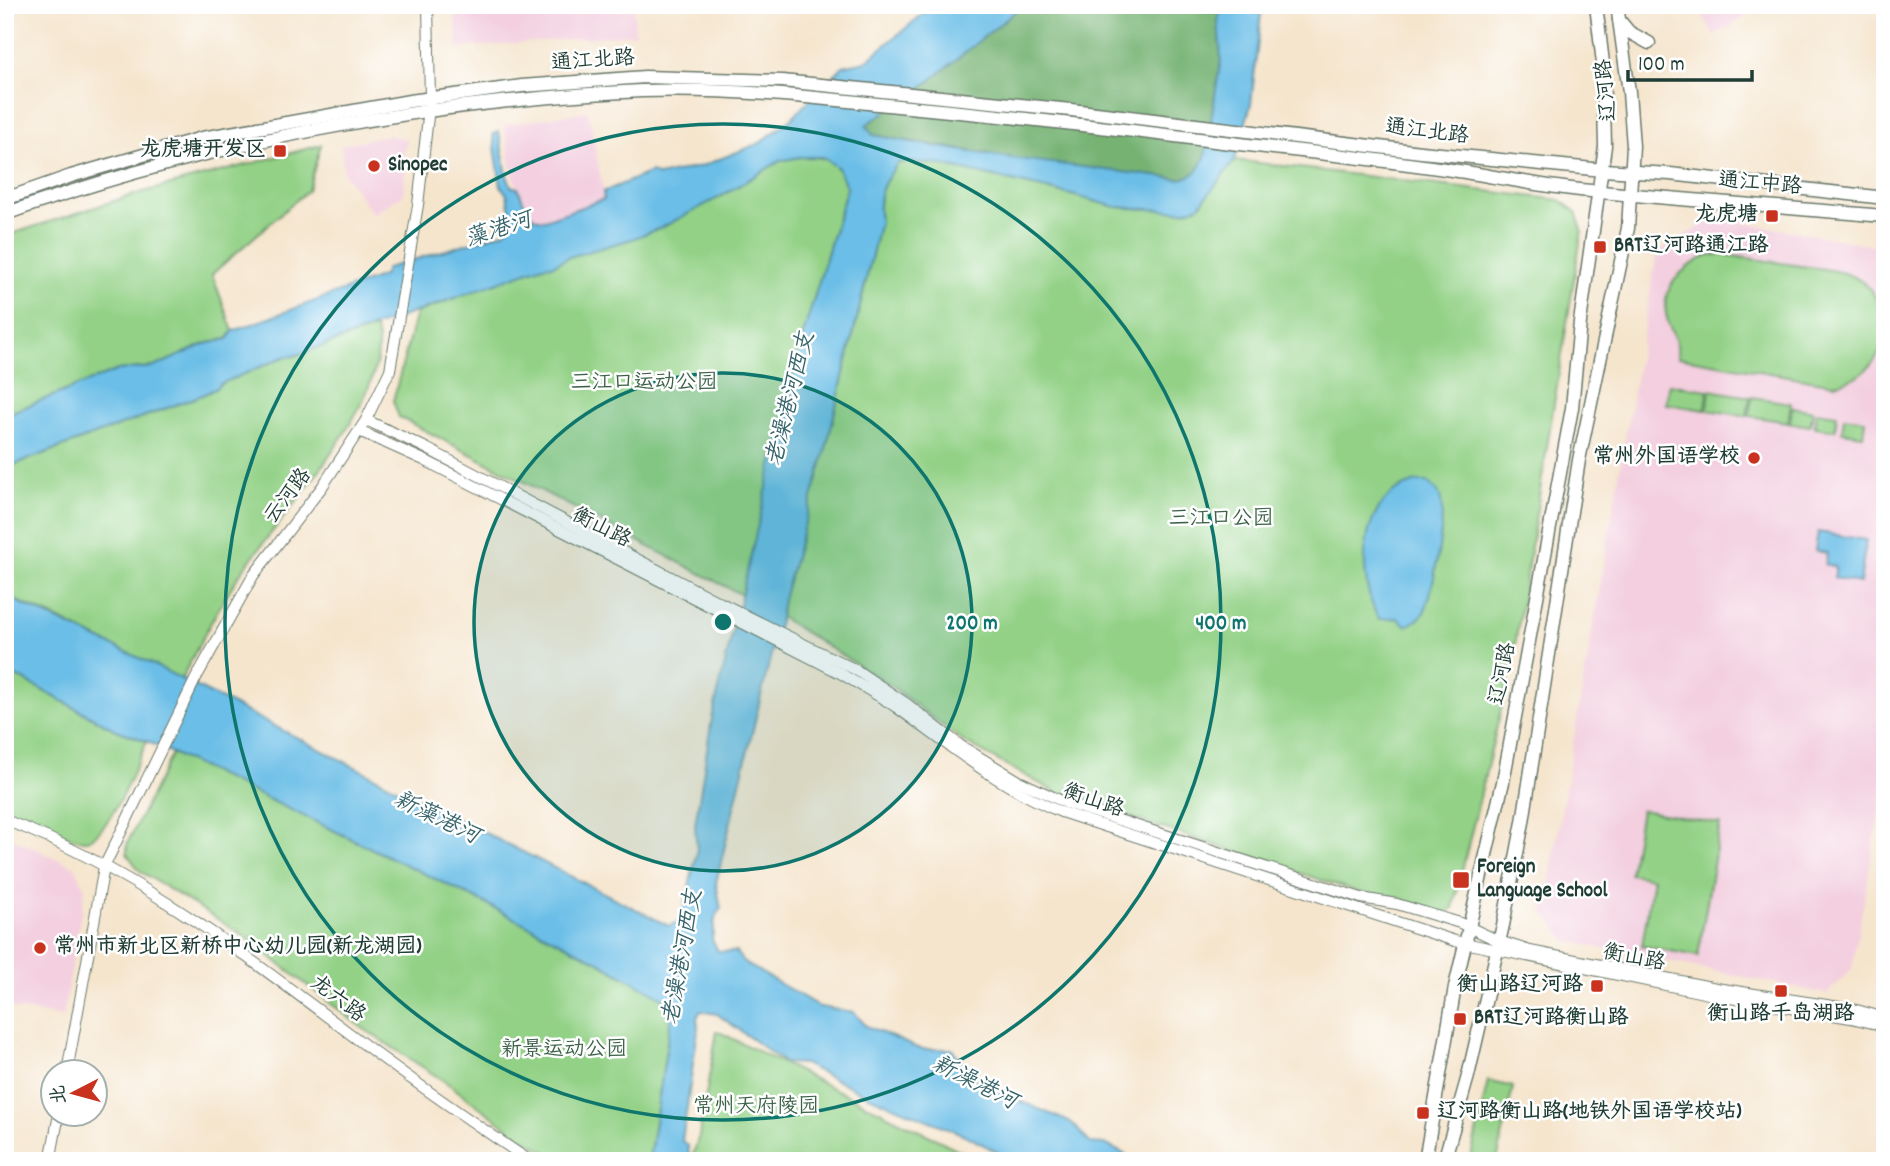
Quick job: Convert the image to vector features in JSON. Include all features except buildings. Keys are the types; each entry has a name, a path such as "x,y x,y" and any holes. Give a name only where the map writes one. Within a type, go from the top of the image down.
{"main road":[{"name":"辽河路","path":"1425,1161 1455,987 1503,782 1572,408 1580,322 1605,146 1603,63 1596,5"},
{"name":"辽河路","path":"1444,1161 1468,1076 1499,946 1523,822 1579,460 1628,228 1633,172 1629,92 1617,5"},
{"path":"1619,20 1629,32 1649,43 1637,45 1630,51 1625,65"},
{"name":"通江北路","path":"5,214 74,191 206,155 429,104 522,86 645,77 811,84 913,94 1071,110 1195,132"},
{"name":"通江北路","path":"5,199 179,143 429,104 642,91 797,95 1070,123 1195,132"},
{"path":"1195,132 1248,138"},
{"name":"通江北路","path":"1248,138 1633,172"},
{"name":"通江北路","path":"1248,138 1632,194"},
{"name":"通江中路","path":"1633,172 1885,198"},
{"name":"通江中路","path":"1632,194 1885,216"}],"street":[{"path":"428,5 429,104"},
{"name":"云河路","path":"104,867 196,678 253,576 322,487 366,421 390,370 418,205 429,104"},
{"name":"衡山路","path":"366,421 424,447 735,615"},
{"name":"衡山路","path":"359,431 426,461 777,636 856,670 907,704 961,746 1019,781 1066,803 1361,898 1396,904 1460,923 1499,946 1718,996 1885,1026"},
{"name":"衡山路","path":"777,636 893,705 987,774 1024,796 1061,812 1466,943 1530,951 1716,988 1853,1009 1885,1018"},
{"name":"龙六路","path":"5,820 37,832 148,889 271,974 379,1056 530,1161"},
{"path":"70,1058 104,867"},
{"path":"50,1161 56,1128"}],"shaded area":[{"path":"454,5 634,5 635,34 458,48"},
{"path":"1697,5 1764,5 1714,36"},
{"path":"588,111 605,199 539,220 529,213 512,174 504,125"},
{"path":"388,135 407,139 403,157 404,194 373,214 344,174 341,145"},
{"path":"1715,218 1885,247 1885,779 1852,969 1827,994 1567,941 1544,912 1657,252"},
{"name":"常州市新北区新桥中心幼儿园(新龙湖园)","path":"5,835 75,867 85,889 63,1017 5,1007"}],"green space":[{"path":"1023,5 1223,5 1218,20 1221,59 1205,157 1199,169 1179,179 1043,163 873,135 866,125 930,81"},
{"path":"321,145 308,190 212,274 233,331 228,338 205,344 154,367 118,370 5,415 5,236 136,194"},
{"name":"三江口运动公园","path":"800,157 825,159 835,165 847,187 804,332 742,595 399,417 393,401 416,313 718,198 780,161"},
{"name":"三江口公园","path":"1235,160 1560,200 1576,212 1582,230 1512,664 1453,908 1448,913 1394,897 1361,893 1059,794 964,742 890,685 780,617 825,453 880,221 880,197 884,184 898,163 943,165 1116,207 1183,211 1199,206"},
{"path":"1709,255 1825,269 1859,280 1874,294 1882,314 1884,335 1879,354 1863,372 1834,384 1677,357 1676,342 1665,310 1669,289 1681,273"},
{"path":"375,328 378,355 369,386 352,421 329,457 238,577 181,680 52,616 5,596 5,468 202,395 220,384 284,357"},
{"path":"1669,384 1708,390 1705,410 1666,404"},
{"path":"1710,390 1750,397 1747,416 1707,410"},
{"path":"1752,397 1791,403 1788,422 1749,416"},
{"path":"1792,407 1813,411 1810,426 1790,423"},
{"path":"1816,412 1837,415 1835,430 1814,427"},
{"path":"1844,417 1865,420 1863,435 1842,432"},
{"path":"5,670 114,729 147,741 113,813 95,836 86,840 68,837 5,809"},
{"name":"新景运动公园","path":"172,753 473,897 668,1001 672,1012 649,1161 562,1161 519,1136 447,1083 361,1027 241,934 140,871 127,854 127,844"},
{"path":"1641,810 1720,824 1698,956 1642,946 1653,878 1630,874"},
{"name":"常州天府陵园","path":"717,1031 981,1161 691,1161 699,1136"},
{"path":"1488,1081 1513,1087 1497,1161 1470,1161"}],"water":[{"path":"934,5 1023,5 930,81 866,125 873,135 1064,165 1179,179 1189,176 1199,169 1205,157 1221,59 1218,20 1223,5 1262,5 1251,104 1235,160 1199,206 1183,211 1116,207 943,165 898,163 888,177 880,197 880,221 825,453 783,599 716,883 721,909 715,918 712,940 718,951 736,952 743,962 820,1007 854,1012 866,1026 920,1049 952,1049 978,1083 1072,1123 1090,1143 1105,1144 1138,1161 1014,1161 967,1136 869,1096 804,1064 785,1063 717,1014 700,1011 682,1141 688,1145 689,1155 683,1161 649,1161 672,1012 668,1001 473,897 147,741 114,729 5,670 5,596 146,661 669,926 681,921 697,852 695,825 712,718 804,332 847,188 838,168 823,157 800,157 780,161 663,227 569,257 553,265 543,266 294,356 284,357 220,384 202,395 5,468 5,415 118,370 154,367 205,344 228,339 233,331 383,276 387,268 501,233 509,228 511,217 507,195 501,186 493,134 499,132 507,176 512,187 518,188 530,214 545,220 604,199 603,192 651,172 659,176 702,166 760,143 790,120 843,66 866,61"},
{"path":"1416,482 1428,482 1438,492 1441,503 1441,533 1436,568 1425,611 1407,626 1397,618 1379,619 1367,588 1365,552 1374,517 1383,503 1395,491"},
{"path":"1818,532 1866,540 1860,583 1834,578 1836,567 1825,565 1827,553 1815,551"}],"place":[{"name":"龙虎塘开发区","path":"280,151"},
{"name":"Sinopec","path":"374,166"},
{"name":"龙虎塘","path":"1772,216"},
{"name":"BRT辽河路通江路","path":"1600,247"},
{"name":"常州外国语学校","path":"1754,458"},
{"name":"Foreign Language School","path":"1461,880"},
{"name":"常州市新北区新桥中心幼儿园(新龙湖园)","path":"40,948"},
{"name":"衡山路辽河路","path":"1597,986"},
{"name":"衡山路千岛湖路","path":"1781,991"},
{"name":"BRT辽河路衡山路","path":"1460,1019"},
{"name":"辽河路衡山路(地铁外国语学校站)","path":"1423,1113"}],"water label":[{"name":"藻港河","path":"499,231"},
{"name":"老澡港河西支","path":"792,399"},
{"name":"新藻港河","path":"436,819"},
{"name":"老澡港河西支","path":"684,957"},
{"name":"新澡港河","path":"974,1084"}]}
